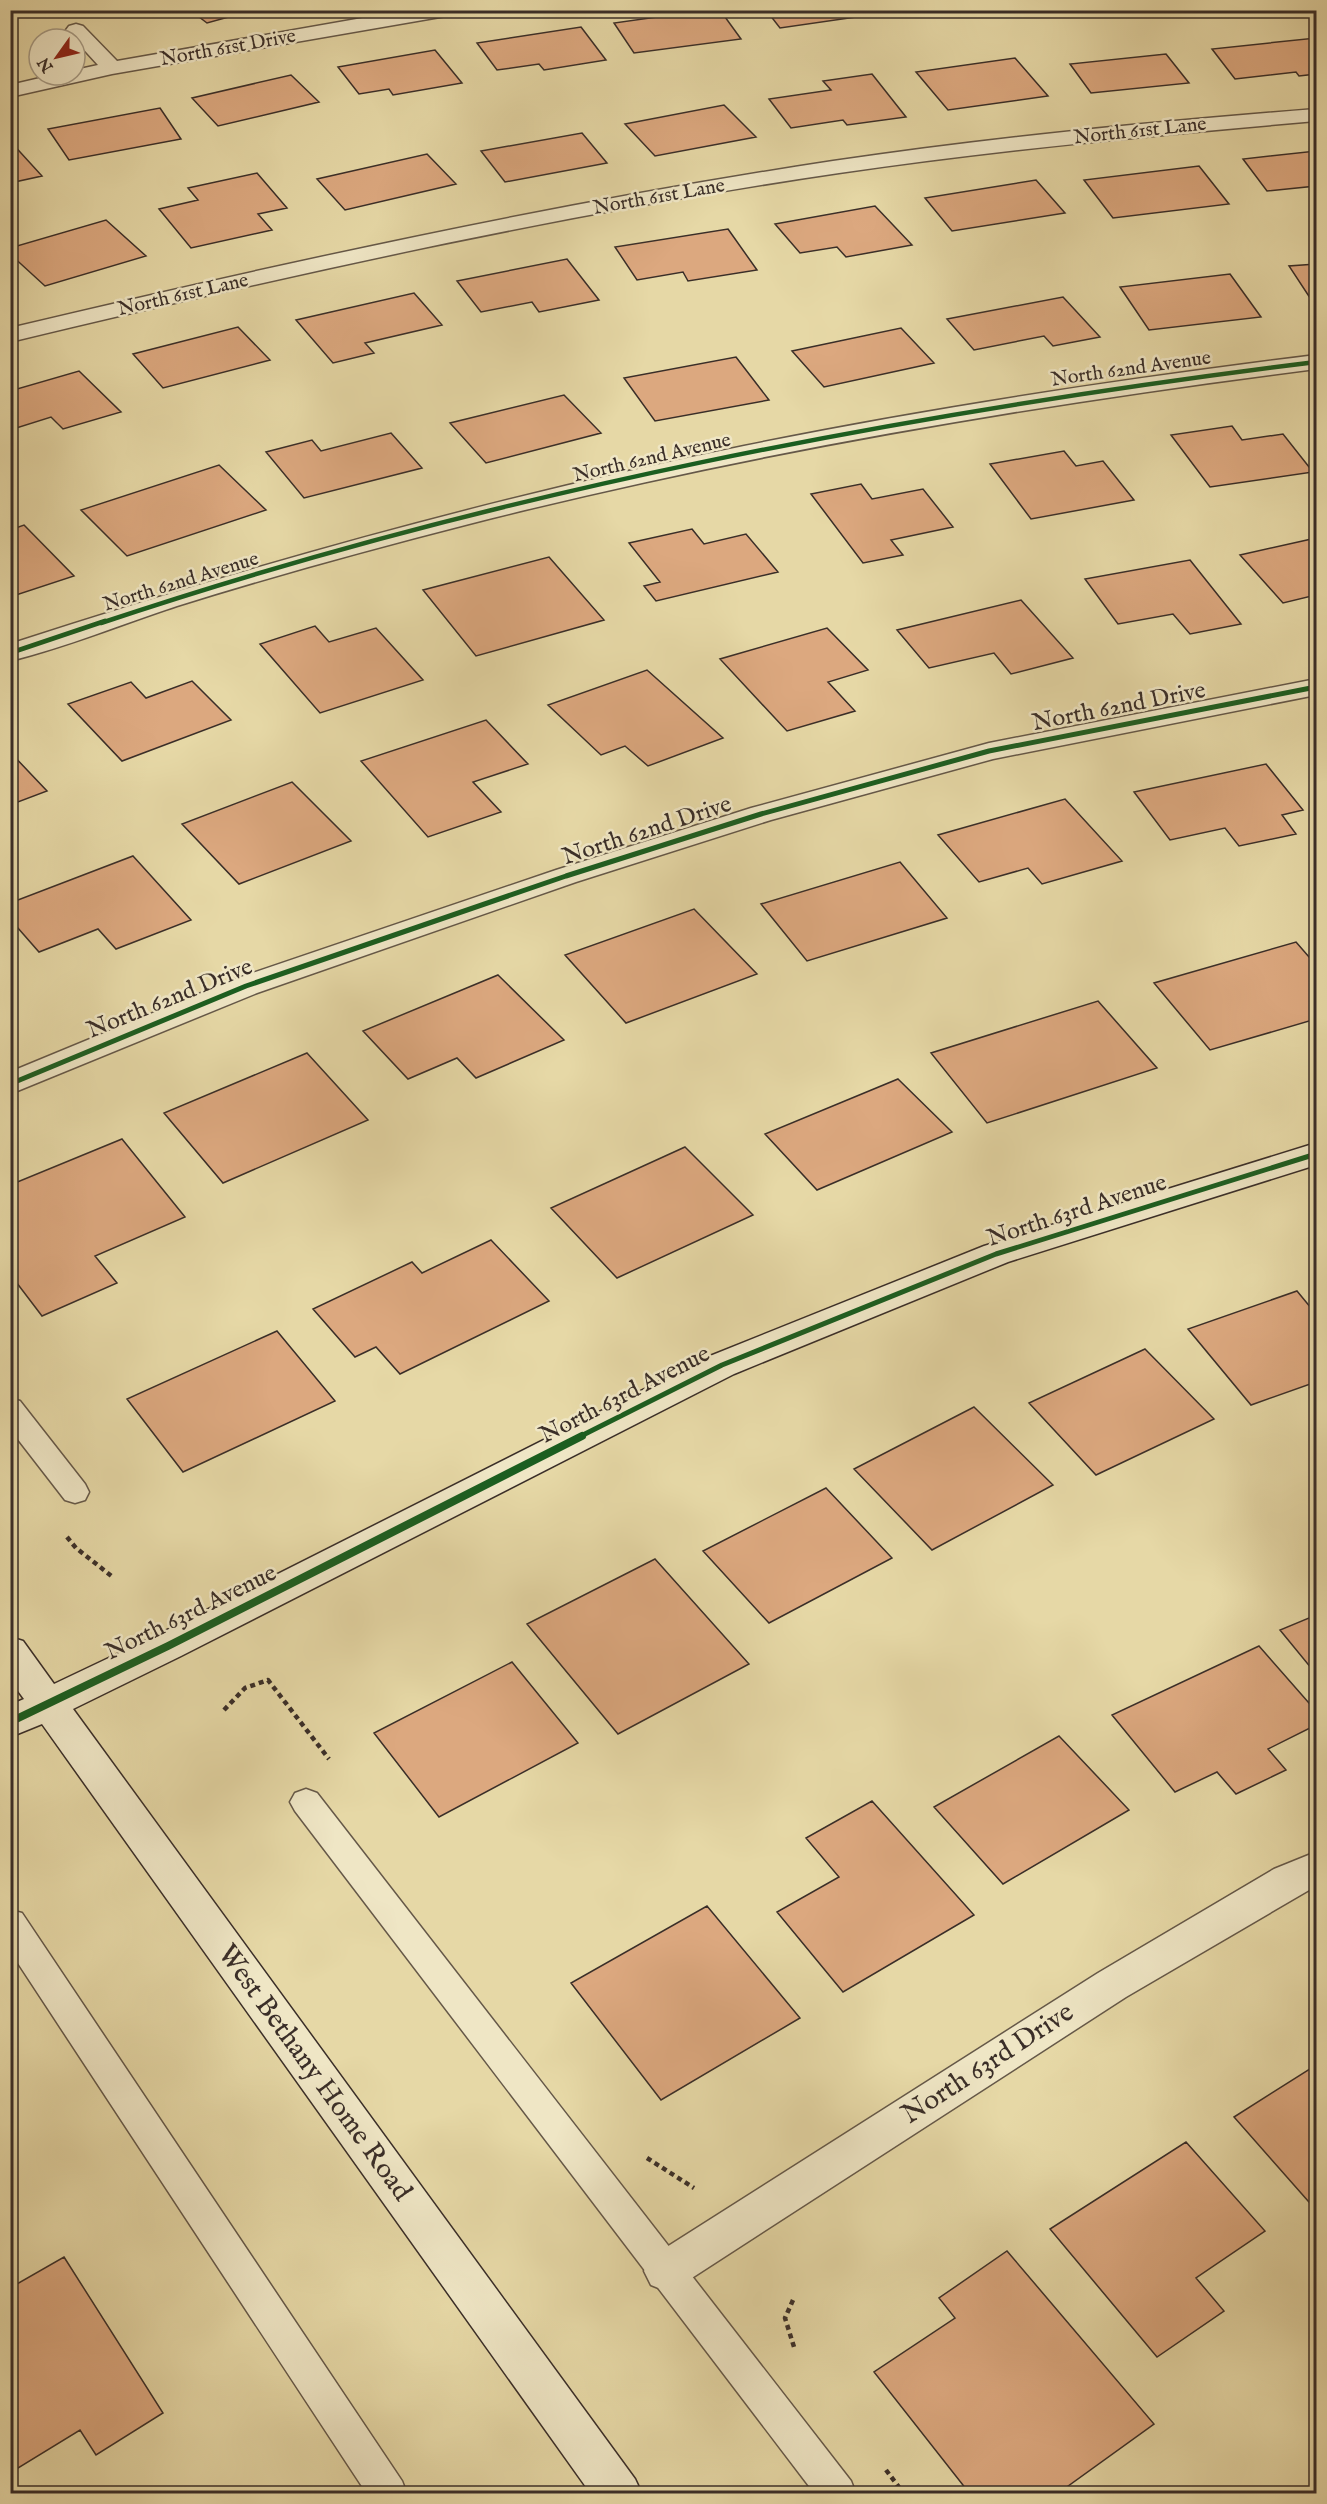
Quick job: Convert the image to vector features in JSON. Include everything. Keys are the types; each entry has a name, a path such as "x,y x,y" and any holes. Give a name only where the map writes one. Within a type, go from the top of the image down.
{"street":[{"name":"North 61st Drive","path":"10,91 112,68 446,10"},
{"path":"87,42 112,68"},
{"name":"North 61st Lane","path":"10,336 352,255 538,218 757,180 1021,143 1136,130 1317,115"},
{"name":"North 62nd Avenue","path":"10,653 183,596 344,551 514,506 713,461 956,412 1190,376 1317,362"},
{"name":"North 62nd Drive","path":"10,1084 246,986 566,876 760,814 988,751 1317,687"},
{"name":"North 63rd Avenue","path":"10,1722 179,1641 722,1365 996,1254 1317,1154"},
{"name":"West Bethany Home Road","path":"10,1651 619,2493"},
{"name":"North 63rd Drive","path":"666,2271 1112,1985 1288,1881 1317,1868"}],"lane":[{"path":"10,1408 75,1492"},
{"path":"306,1802 838,2493"},
{"path":"10,1923 389,2493"}],"building":[{"path":"190,10 254,10 207,23"},
{"path":"720,10 741,39 634,53 614,23"},
{"path":"766,10 881,10 884,13 780,28"},
{"path":"581,27 606,60 544,70 539,64 497,70 477,43"},
{"path":"1316,38 1316,74 1299,76 1296,72 1235,79 1212,49"},
{"path":"435,50 462,83 393,95 389,89 359,94 338,67"},
{"path":"1166,54 1189,83 1091,93 1070,64"},
{"path":"1015,58 1048,96 948,110 916,72"},
{"path":"872,74 906,117 847,125 843,120 791,128 769,99 831,90 823,81"},
{"path":"291,75 319,102 218,126 192,98"},
{"path":"724,105 756,137 655,156 625,124"},
{"path":"160,108 181,139 69,160 48,129"},
{"path":"582,133 607,163 505,182 481,151"},
{"path":"10,141 42,176 10,183"},
{"path":"1316,151 1316,186 1267,191 1243,159"},
{"path":"427,154 456,184 345,210 317,179"},
{"path":"1199,166 1229,204 1113,218 1084,180"},
{"path":"257,173 287,208 258,214 272,230 191,248 159,209 198,200 188,188"},
{"path":"1036,180 1065,213 952,231 925,198"},
{"path":"875,206 912,245 846,257 837,247 800,253 775,224"},
{"path":"106,220 146,256 45,286 10,254 10,248"},
{"path":"728,229 757,270 688,281 683,272 637,280 615,247"},
{"path":"567,259 599,300 539,312 532,302 481,312 457,281"},
{"path":"1316,264 1316,307 1289,266"},
{"path":"1230,274 1261,317 1149,330 1120,287"},
{"path":"414,293 442,325 365,343 374,353 333,363 296,320"},
{"path":"1063,297 1100,337 1053,346 1044,336 974,350 947,319"},
{"path":"238,327 270,360 163,388 133,354"},
{"path":"901,328 934,363 824,387 792,351"},
{"path":"736,357 769,400 655,421 624,378"},
{"path":"79,371 121,412 63,429 51,417 10,430 10,391"},
{"path":"564,395 601,433 486,463 450,423"},
{"path":"1232,426 1242,440 1283,434 1313,472 1210,487 1171,435"},
{"path":"391,433 422,468 304,498 266,452 312,440 321,451"},
{"path":"1064,451 1076,466 1103,461 1134,500 1031,519 990,464"},
{"path":"219,465 266,510 127,556 81,510"},
{"path":"861,484 872,499 923,489 953,527 891,540 903,555 863,563 811,494"},
{"path":"24,525 74,576 10,597 10,530"},
{"path":"692,529 704,544 746,534 778,572 656,601 644,586 660,582 629,543"},
{"path":"1316,538 1316,595 1283,603 1240,555"},
{"path":"549,557 604,620 476,656 423,590"},
{"path":"1190,560 1241,624 1190,634 1173,614 1118,624 1085,579"},
{"path":"1021,600 1073,658 1011,674 994,653 929,668 897,630"},
{"path":"315,626 329,642 376,628 423,680 320,713 260,644"},
{"path":"827,628 868,670 828,682 855,711 787,731 720,659"},
{"path":"647,670 723,738 648,766 625,746 601,755 548,705"},
{"path":"192,681 231,720 122,761 68,704 131,682 146,698"},
{"path":"486,720 528,764 473,782 501,812 428,837 361,761"},
{"path":"10,752 47,791 10,805"},
{"path":"1266,764 1303,810 1282,815 1296,834 1239,846 1225,828 1170,840 1134,792"},
{"path":"292,782 351,841 239,884 182,824"},
{"path":"1065,799 1122,861 1042,884 1028,868 979,882 938,835"},
{"path":"133,856 191,920 116,949 98,929 39,952 10,919 10,903"},
{"path":"900,862 947,918 807,961 761,904"},
{"path":"694,909 757,974 626,1023 565,955"},
{"path":"1296,942 1316,965 1316,1019 1210,1050 1154,983"},
{"path":"498,975 564,1040 476,1078 457,1058 408,1079 363,1031"},
{"path":"1098,1001 1157,1068 987,1123 931,1053"},
{"path":"307,1053 368,1120 223,1183 164,1113"},
{"path":"898,1079 952,1132 817,1190 765,1134"},
{"path":"122,1139 185,1217 95,1256 117,1283 42,1316 10,1274 10,1185"},
{"path":"685,1147 753,1215 617,1278 551,1208"},
{"path":"491,1240 549,1301 400,1374 376,1347 355,1357 313,1309 412,1262 422,1273"},
{"path":"1297,1291 1316,1314 1316,1382 1251,1405 1188,1329"},
{"path":"277,1331 335,1401 183,1472 127,1399"},
{"path":"1145,1349 1214,1419 1096,1475 1029,1403"},
{"path":"974,1407 1053,1485 932,1550 854,1469"},
{"path":"826,1488 892,1558 769,1623 703,1551"},
{"path":"655,1559 749,1664 618,1734 527,1624"},
{"path":"1316,1615 1316,1674 1280,1630"},
{"path":"1259,1646 1316,1711 1316,1725 1268,1749 1286,1770 1236,1794 1217,1772 1175,1792 1112,1715"},
{"path":"512,1662 578,1743 439,1817 374,1733"},
{"path":"1059,1736 1129,1810 1003,1884 934,1807"},
{"path":"872,1801 974,1915 843,1992 777,1912 839,1877 806,1838"},
{"path":"707,1906 800,2018 661,2100 571,1983"},
{"path":"1316,2065 1316,2210 1234,2117"},
{"path":"1186,2142 1265,2231 1196,2278 1224,2311 1157,2357 1050,2229"},
{"path":"1007,2251 1154,2424 1057,2494 970,2494 874,2372 955,2318 939,2298"},
{"path":"64,2257 163,2413 96,2455 80,2430 10,2473 10,2288"}],"cycle path":[{"path":"10,653 183,596 322,556 462,518 603,484 886,425 1172,380 1316,362"},
{"path":"10,1084 246,986 566,876 761,814 989,751 1316,687"},
{"path":"10,1722 168,1646 722,1365 996,1254 1316,1154"}]}
